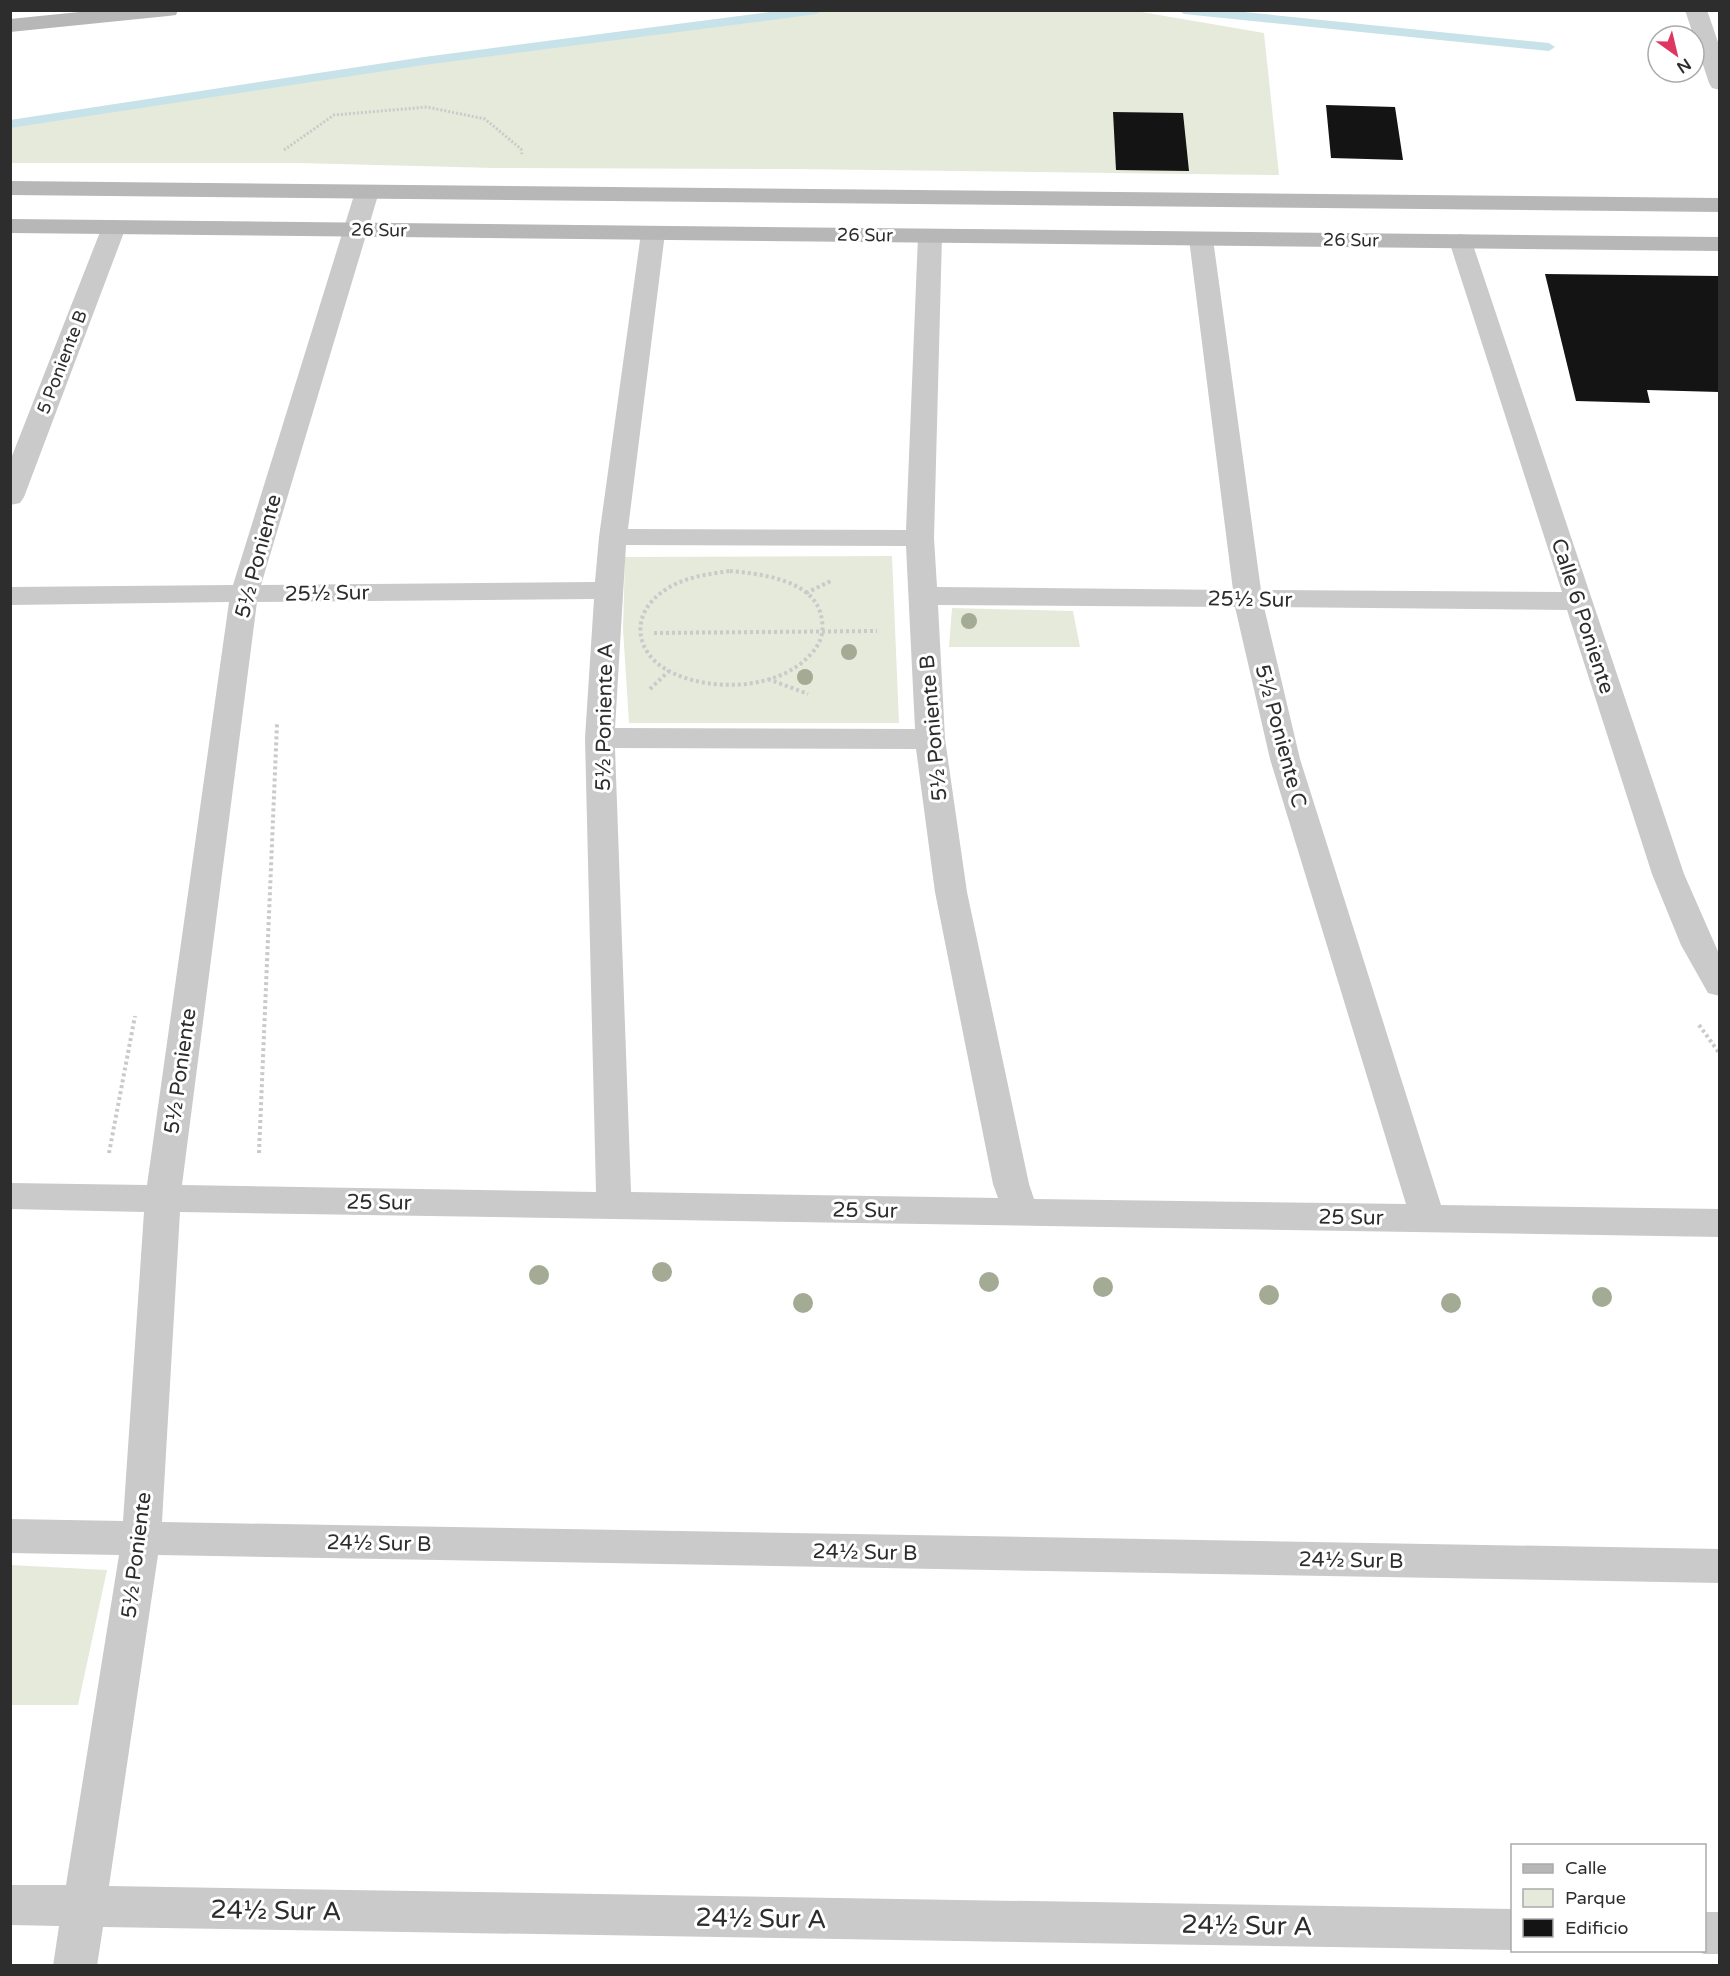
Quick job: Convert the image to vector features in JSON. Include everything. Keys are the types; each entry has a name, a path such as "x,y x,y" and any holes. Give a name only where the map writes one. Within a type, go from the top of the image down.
{"street":[{"path":"10,26 168,10"},
{"path":"1696,10 1719,83"},
{"name":"26 Sur","path":"10,189 1719,205"},
{"name":"5½ Poniente","path":"75,1965 141,1539 164,1199 244,594 366,192"},
{"path":"1461,241 1475,227 1528,203"},
{"name":"26 Sur","path":"10,226 1719,244"},
{"name":"5 Poniente B","path":"10,497 114,227"},
{"name":"5½ Poniente A","path":"614,1205 600,738 608,590 653,233"},
{"name":"5½ Poniente B","path":"930,236 920,538 930,740 951,892 1011,1184 1021,1212"},
{"name":"5½ Poniente C","path":"1201,239 1248,599 1263,676 1285,759 1428,1219"},
{"name":"Calle 6 Poniente","path":"1461,241 1577,601 1680,909 1719,985"},
{"path":"614,537 920,538"},
{"name":"25½ Sur","path":"10,596 608,590"},
{"name":"25½ Sur","path":"923,596 1577,601"},
{"path":"600,738 930,740"},
{"name":"25 Sur","path":"10,1196 1719,1223"},
{"name":"24½ Sur B","path":"10,1536 1719,1566"},
{"name":"24½ Sur A","path":"10,1905 1511,1929"}],"path":[{"path":"280,153 334,115 427,107 485,119 521,149 522,161"},
{"path":"729,571 761,574 795,586 806,593 818,606 822,615 823,631 815,649 798,666 772,678 732,685 701,682 669,671 648,654 639,633 644,613 665,590 698,576 729,571"},
{"path":"639,633 926,631"}],"green space":[{"path":"1130,10 1264,33 1279,175 494,168 298,163 11,163 11,123 779,11"},
{"path":"892,556 899,723 629,723 623,629 625,557"},
{"path":"952,608 1073,611 1080,647 949,647"},
{"path":"10,1565 107,1570 78,1705 11,1705"}],"building":[{"path":"1326,105 1395,107 1403,160 1331,158"},
{"path":"1113,112 1183,113 1189,171 1116,170"},
{"path":"1545,274 1719,276 1719,392 1647,390 1650,403 1576,401"}],"waterway":[{"path":"10,124 424,61 817,10"},
{"path":"1184,10 1549,47"}]}
